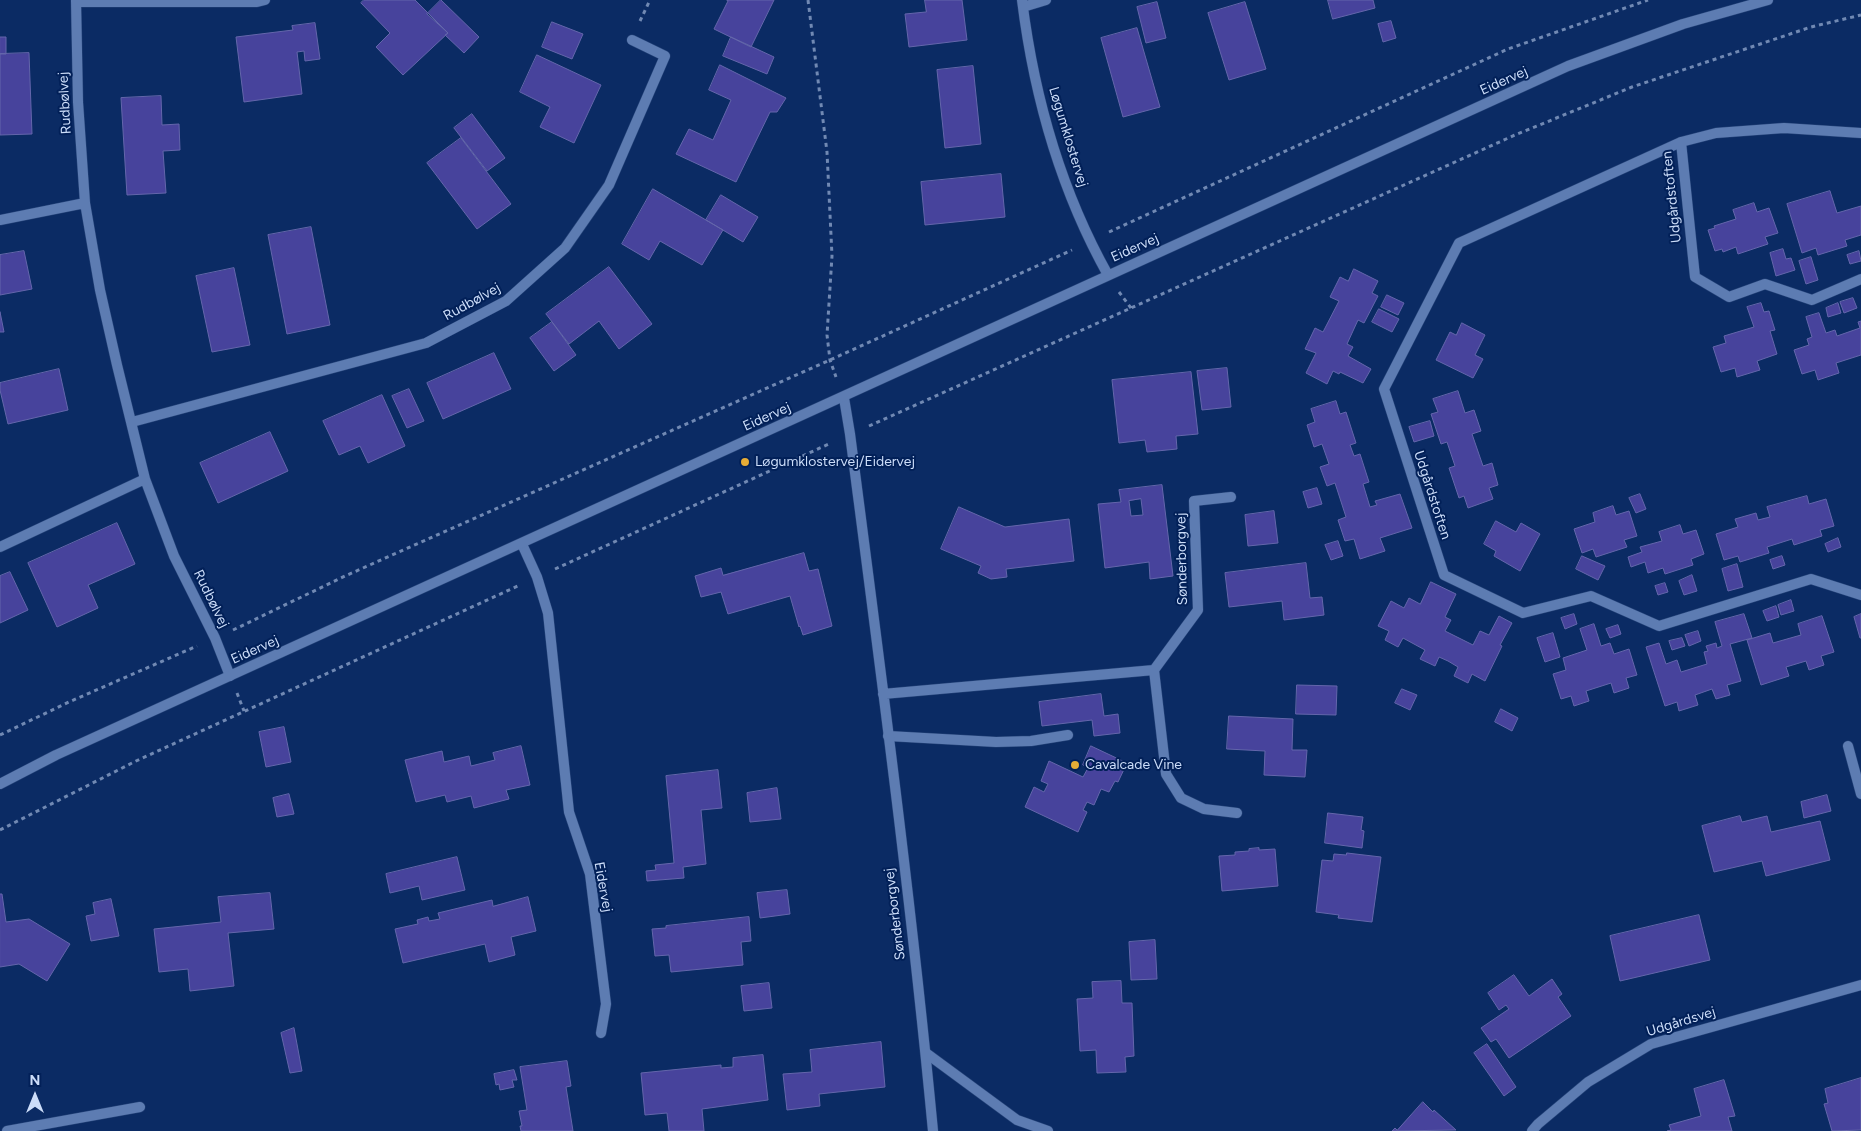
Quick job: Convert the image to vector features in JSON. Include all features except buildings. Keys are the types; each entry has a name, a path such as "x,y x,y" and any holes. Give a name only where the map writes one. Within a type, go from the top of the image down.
{"street":[{"name":"Rudbølvej","path":"230,676 215,638 174,556 145,479 117,365 100,290 85,203 78,102 76,1 257,2 265,0"},
{"path":"1022,4 1046,0"},
{"name":"Eidervej","path":"0,784 56,755 844,398 1108,275 1568,66 1684,24 1768,0"},
{"name":"Løgumklostervej","path":"1022,4 1042,108 1059,166 1089,242 1108,275"},
{"name":"Rudbølvej","path":"132,422 426,343 506,300 565,248 609,185 665,56 632,40"},
{"name":"Udgårdstoften","path":"1861,133 1784,128 1716,133 1681,142 1458,243 1384,389 1444,575 1523,613 1591,596 1659,626 1811,579 1861,595"},
{"name":"Udgårdstoften","path":"1681,142 1694,277 1729,297 1765,284 1812,300 1861,279"},
{"path":"0,220 85,203"},
{"name":"Sønderborgvej","path":"844,398 883,694 926,1053 933,1131"},
{"path":"0,547 145,479"},
{"name":"Sønderborgvej","path":"1154,670 1198,610 1194,501 1231,497"},
{"name":"Eidervej","path":"522,544 537,577 548,613 569,812 590,874 606,1004 600,1033"},
{"path":"883,694 1154,670 1166,774 1181,798 1204,809 1237,813"},
{"path":"888,736 1032,742 1068,734"},
{"path":"1848,746 1861,794"},
{"name":"Udgårdsvej","path":"1532,1131 1588,1082 1651,1044 1861,985"},
{"path":"926,1053 1017,1120 1048,1131"},
{"path":"6,1131 140,1107"}],"path":[{"path":"808,0 827,152 832,256 828,335 830,360"},
{"path":"0,735 69,702 215,638 346,576 830,360 1508,49 1648,0"},
{"path":"0,830 136,761 537,577 850,434 1524,132 1632,87 1811,27 1861,15"}],"place":[{"name":"Løgumklostervej/Eidervej","path":"745,462"},
{"name":"Cavalcade Vine","path":"1075,765"}]}
